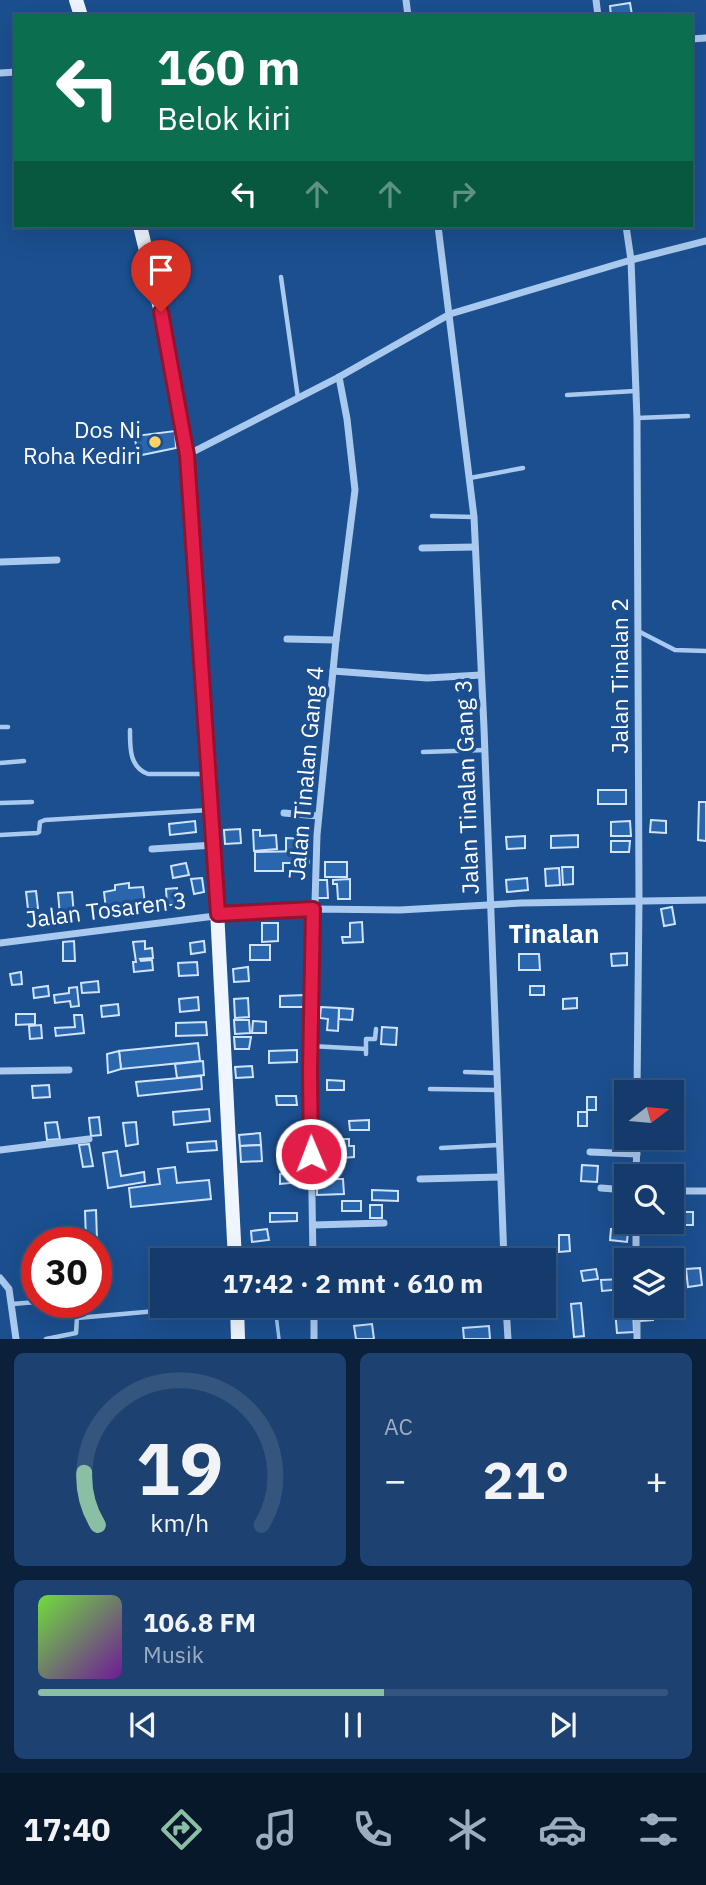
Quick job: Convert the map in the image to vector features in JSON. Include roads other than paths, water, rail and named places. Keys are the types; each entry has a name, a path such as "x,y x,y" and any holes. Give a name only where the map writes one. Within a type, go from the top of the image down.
{"main road":[{"path":"140,228 166,333 187,455 210,774 234,1248"},
{"path":"237,1318 237,1339"}],"street":[{"name":"Jalan Tinalan Gang 3","path":"438,228 474,517 503,1248"},
{"name":"Jalan Tinalan 2","path":"626,228 631,260 637,419 637,1080"},
{"path":"187,455 339,377 450,314 631,260 706,242"},
{"name":"Jalan Tinalan Gang 4","path":"313,1248 310,1045 318,816 355,490 339,377"},
{"path":"422,548 475,547"},
{"path":"0,562 57,560"},
{"path":"287,639 336,639"},
{"path":"333,671 428,678 481,675"},
{"path":"284,813 318,816"},
{"path":"152,849 214,845"},
{"name":"Jalan Tosaren 3","path":"0,943 218,914 313,909 400,910 639,900 706,900"},
{"path":"706,900 706,907"},
{"path":"0,1071 69,1070"},
{"path":"0,1150 89,1139"},
{"path":"636,1150 636,1164"},
{"path":"590,1152 636,1154"},
{"path":"420,1179 500,1177"},
{"path":"601,1188 614,1189"},
{"path":"684,1191 706,1191"},
{"path":"313,1225 384,1223"},
{"path":"0,1278 9,1289 16,1339"},
{"path":"314,1318 314,1339"},
{"path":"507,1318 508,1339"},
{"path":"637,1318 637,1339"}],"lane":[{"path":"281,277 298,398"},
{"path":"567,395 635,391"},
{"path":"637,419 688,416"},
{"path":"469,478 523,468"},
{"path":"432,516 474,517"},
{"path":"638,631 675,650 706,651"},
{"path":"0,727 8,727"},
{"path":"130,730 131,753 141,772 148,775 210,774"},
{"path":"423,752 485,750"},
{"path":"0,763 24,761"},
{"path":"0,803 32,802"},
{"path":"0,835 39,832 40,822 45,820 212,810"},
{"path":"310,1045 366,1051 366,1039 375,1039 376,1029"},
{"path":"465,1072 496,1073"},
{"path":"430,1089 497,1090"},
{"path":"441,1148 499,1145"},
{"path":"12,1304 21,1303"},
{"path":"46,1339 76,1332 77,1318 150,1312"}],"waterway":[{"path":"276,1318 279,1339"}],"place":[{"name":"Dos Ni Roha Kediri","path":"155,442"}],"district":[{"name":"Tinalan","path":"554,933"}]}
